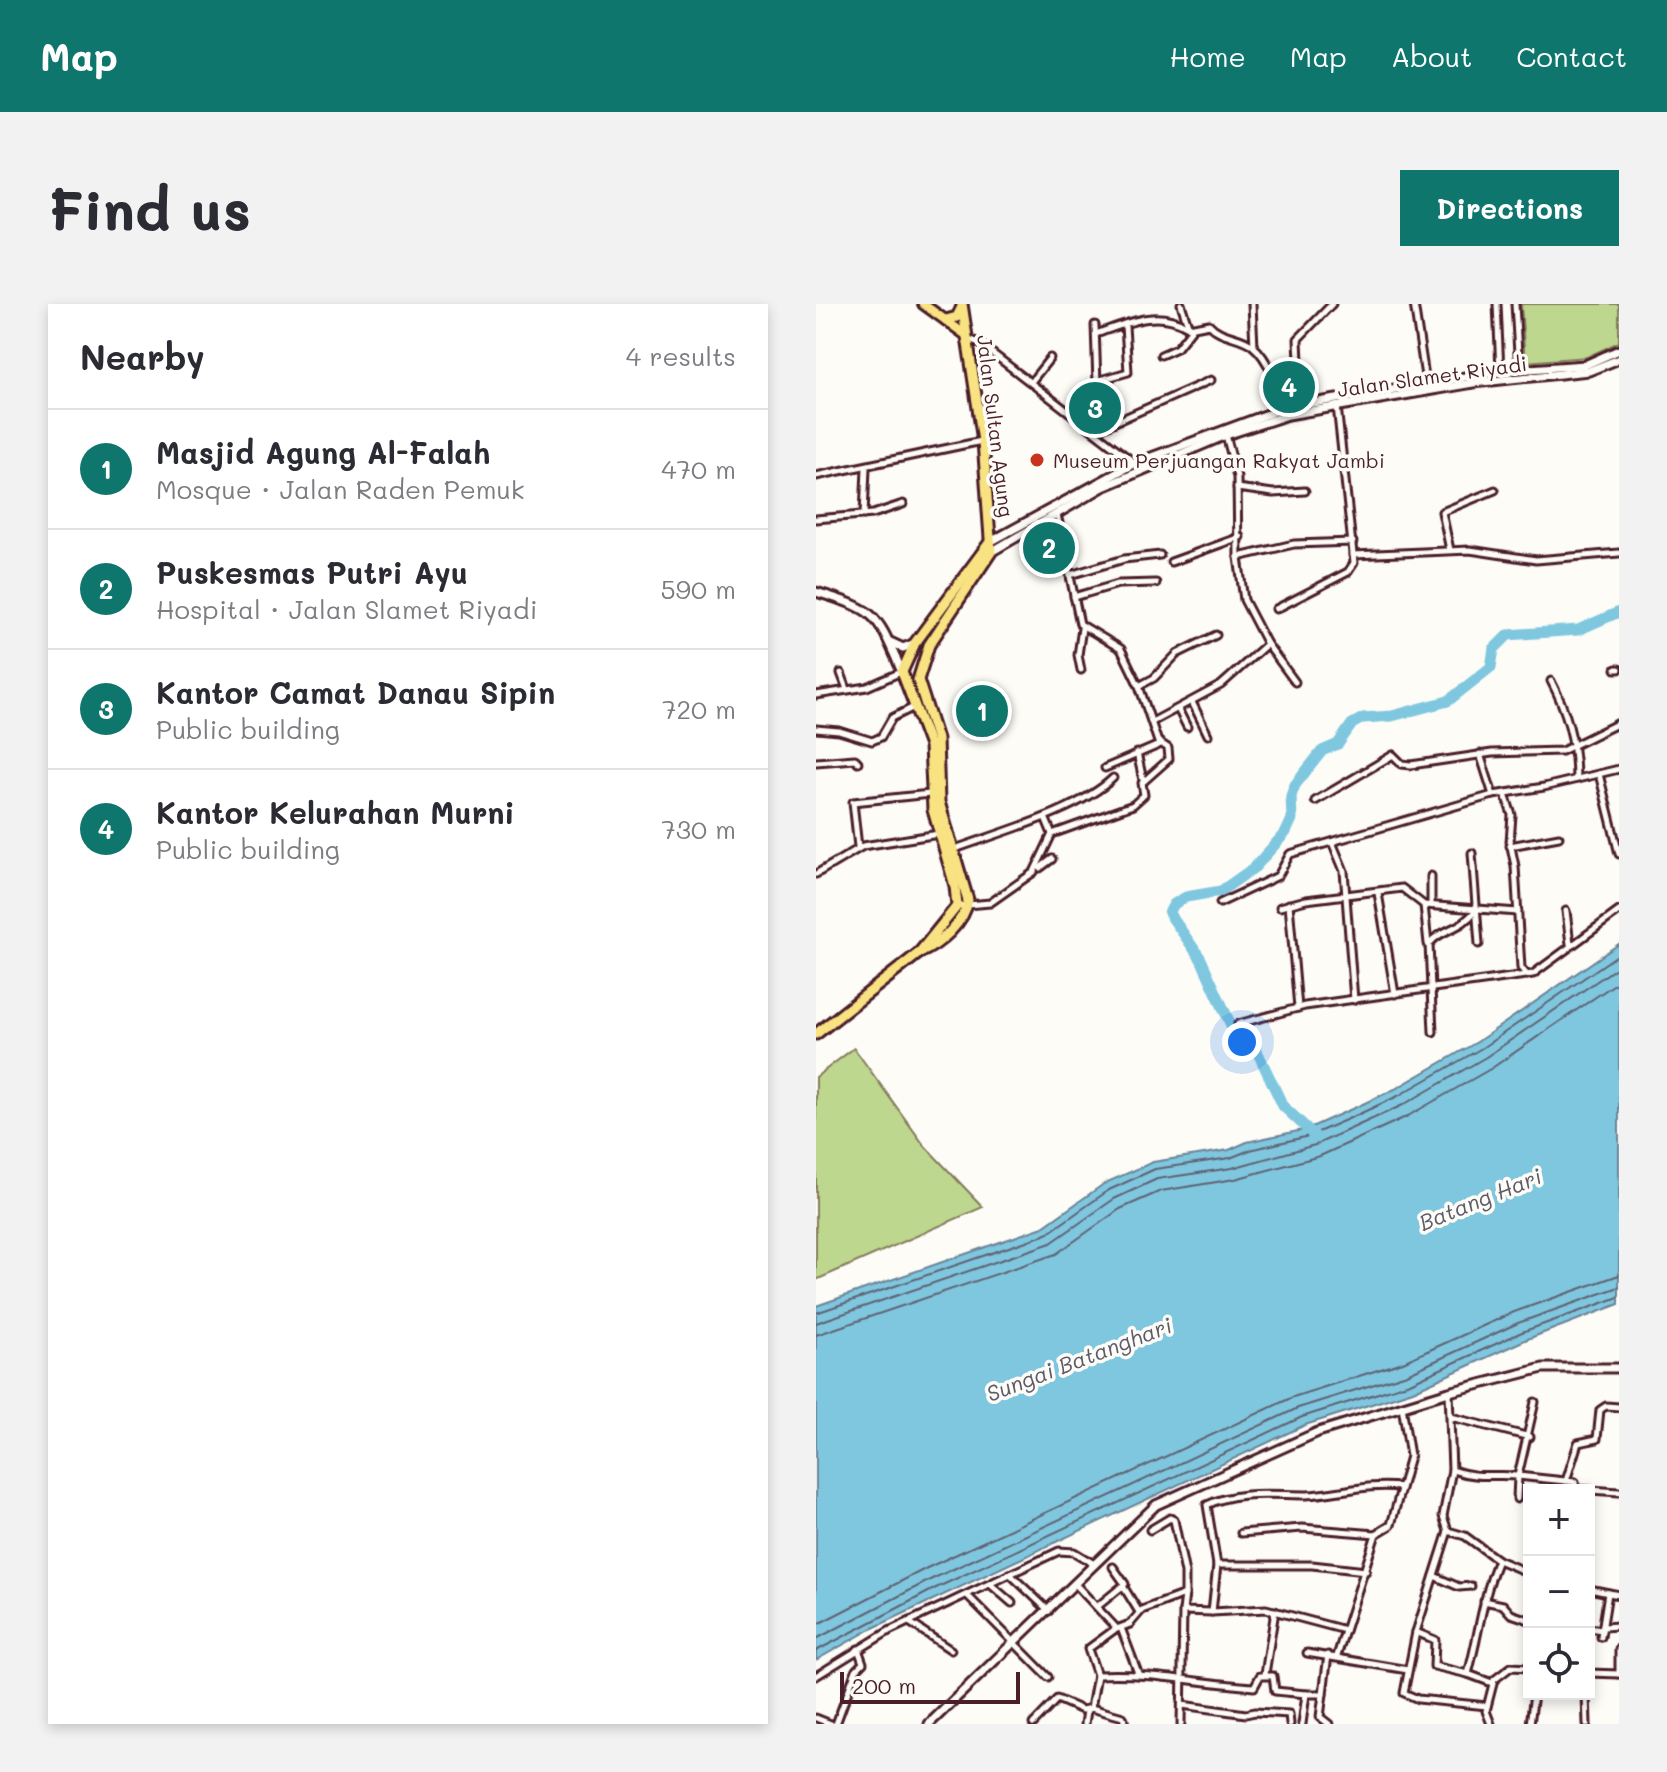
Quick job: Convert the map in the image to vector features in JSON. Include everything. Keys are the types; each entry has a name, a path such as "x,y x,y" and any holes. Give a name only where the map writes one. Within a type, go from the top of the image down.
{"highway":[{"path":"946,320 957,317 962,306"},
{"name":"Jalan Sultan Agung","path":"962,306 983,441 991,547"},
{"path":"817,1031 919,953 962,906 955,849 939,802 937,739 914,689 902,672 915,643 991,547"},
{"path":"914,689 929,645 991,547"},
{"path":"920,704 931,756 930,794 962,906"}],"main road":[{"path":"923,304 967,337"},
{"name":"Jalan Slamet Riyadi","path":"991,547 1135,463 1301,408 1500,371 1585,365 1619,350"},
{"name":"Jalan Slamet Riyadi","path":"991,547 1103,487 1197,443 1284,408 1337,406 1473,383 1589,371 1619,359"},
{"path":"816,592 868,610 889,641 902,672"},
{"path":"889,641 900,648 915,643"},
{"path":"929,1724 1050,1611 1156,1505 1318,1432 1449,1392 1543,1368 1619,1368"}],"street":[{"path":"1161,355 1177,348 1189,327 1181,304"},
{"path":"1252,304 1254,347 1276,381 1284,408"},
{"path":"1301,408 1298,339 1332,304"},
{"path":"1414,304 1426,383"},
{"path":"1497,304 1500,371"},
{"path":"1515,304 1519,370"},
{"path":"1096,334 1159,315 1172,317 1189,327 1209,324 1216,333 1254,347"},
{"path":"1076,414 1097,381 1095,325"},
{"path":"1097,381 1128,372 1125,326"},
{"path":"967,337 1076,414 1135,463"},
{"path":"1031,382 1050,358"},
{"path":"1097,430 1211,380"},
{"path":"1276,609 1348,572 1354,563 1337,406"},
{"path":"1226,435 1237,488 1238,557 1244,600 1267,644 1295,682"},
{"path":"816,476 866,468 983,441"},
{"path":"864,515 866,468"},
{"path":"1237,488 1273,493 1305,491"},
{"path":"1450,550 1442,512 1495,490"},
{"path":"816,519 864,515 903,504"},
{"path":"1056,513 1082,628 1078,655 1081,670"},
{"path":"1171,562 1240,537"},
{"path":"1238,557 1294,544 1353,542"},
{"path":"1353,555 1450,550 1536,560 1619,553"},
{"path":"1070,575 1130,558 1160,555"},
{"path":"1074,597 1118,584 1156,583"},
{"path":"1082,628 1121,649 1139,686 1158,741 1158,747 1105,768"},
{"path":"1139,686 1154,678 1177,654 1216,635"},
{"path":"1152,722 1221,685 1267,644"},
{"path":"816,695 877,684 902,672"},
{"path":"841,673 847,689"},
{"path":"1551,681 1564,708 1574,746 1576,779"},
{"path":"1192,702 1208,735"},
{"path":"816,729 839,731 872,741 881,737 892,718 920,704"},
{"path":"1178,709 1187,727"},
{"path":"1315,801 1393,755 1402,764 1411,765 1480,754 1552,753 1574,746 1619,723"},
{"path":"1143,780 1169,759 1168,748 1158,741"},
{"path":"1052,834 1133,805 1144,795 1137,753"},
{"path":"1480,754 1493,795"},
{"path":"816,762 843,758 858,762"},
{"path":"1220,903 1278,876 1290,854 1493,795 1619,769"},
{"path":"1599,773 1619,854"},
{"path":"955,849 1045,817 1098,791 1113,778"},
{"path":"858,847 853,802 930,794"},
{"path":"1505,794 1512,815 1510,846 1521,968 1527,976"},
{"path":"1037,870 1052,834 1045,817"},
{"path":"816,874 858,847 939,834"},
{"path":"1510,846 1559,837"},
{"path":"1332,842 1344,871 1354,1000"},
{"path":"1472,853 1479,944"},
{"path":"962,906 995,900 1052,859"},
{"path":"1431,876 1431,905"},
{"path":"1280,907 1402,888 1424,905 1518,912"},
{"path":"1378,893 1395,994"},
{"path":"1289,904 1298,1008"},
{"path":"1424,905 1433,1032"},
{"path":"1429,947 1433,939 1464,925 1477,910"},
{"path":"1566,911 1570,944"},
{"path":"1238,1024 1298,1008 1527,976 1537,973 1570,944 1619,911"},
{"path":"1449,1392 1452,1470 1443,1516 1448,1531 1416,1632 1404,1693 1418,1699 1487,1706"},
{"path":"1517,1499 1518,1476 1530,1437 1535,1402"},
{"path":"1241,1533 1302,1528 1376,1534 1391,1525 1410,1456 1402,1406"},
{"path":"1566,1481 1578,1443 1597,1439 1600,1410 1619,1407"},
{"path":"1451,1417 1530,1437"},
{"path":"1452,1470 1478,1478 1494,1474 1575,1484"},
{"path":"1212,1612 1217,1565 1208,1504 1244,1495 1303,1495 1356,1491 1369,1486 1399,1487"},
{"path":"1595,1491 1619,1492"},
{"path":"1150,1530 1170,1518 1174,1520 1185,1573 1181,1724"},
{"path":"1448,1531 1465,1536 1498,1560 1523,1570"},
{"path":"1337,1656 1376,1534"},
{"path":"816,1676 909,1622 1059,1551 1074,1552 1095,1565"},
{"path":"1468,1674 1484,1601 1498,1560"},
{"path":"1217,1565 1312,1565 1366,1571"},
{"path":"1113,1567 1139,1612"},
{"path":"1010,1574 1050,1611"},
{"path":"1434,1576 1459,1587 1471,1586"},
{"path":"990,1584 1012,1603"},
{"path":"1076,1585 1119,1628 1138,1673"},
{"path":"1098,1606 1123,1586"},
{"path":"1595,1590 1619,1595"},
{"path":"1601,1637 1608,1593"},
{"path":"1085,1724 1097,1675 1088,1649 1130,1624 1139,1612 1185,1594"},
{"path":"967,1595 1048,1677"},
{"path":"1484,1601 1503,1605 1511,1614 1523,1618"},
{"path":"1183,1611 1235,1613 1249,1608 1275,1611 1345,1630"},
{"path":"1265,1674 1275,1611"},
{"path":"909,1622 951,1650"},
{"path":"1595,1628 1619,1626"},
{"path":"1416,1632 1435,1640 1434,1666 1492,1683"},
{"path":"816,1718 834,1724 856,1670 863,1663 858,1649"},
{"path":"1595,1673 1619,1674 1619,1649"},
{"path":"1307,1653 1337,1656 1378,1668 1408,1670"},
{"path":"1328,1655 1320,1717 1329,1724"},
{"path":"1491,1724 1487,1706 1492,1683 1511,1667 1523,1668"},
{"path":"1097,1675 1138,1673 1184,1682 1254,1687 1260,1676 1265,1674 1273,1676 1275,1691 1323,1694"},
{"path":"1302,1724 1306,1694"},
{"path":"1033,1724 1057,1699 1123,1717 1125,1724"},
{"path":"1530,1724 1533,1700"},
{"path":"1586,1700 1587,1724"},
{"path":"1182,1705 1246,1714 1289,1714 1290,1724"}],"green space":[{"path":"1521,304 1619,304 1619,342 1587,357 1525,362"},
{"path":"854,1048 924,1145 983,1207 816,1280 816,1077"}],"water":[{"path":"1619,944 1619,1304 1525,1340 1413,1391 1305,1425 873,1628 816,1660 816,1306 1043,1227 1105,1183 1153,1162 1229,1150 1247,1142 1307,1129 1354,1108 1395,1089 1477,1042"}],"waterway":[{"path":"1317,1138 1283,1106 1257,1051 1240,1045 1201,959 1169,913 1174,904 1186,897 1221,891 1255,867 1286,832 1292,819 1291,796 1295,785 1322,751 1338,744 1352,724 1363,718 1392,716 1448,701 1491,667 1494,649 1508,635 1578,630 1619,612"}],"place":[{"name":"Kantor Kelurahan Murni","path":"1289,387"},
{"name":"Kantor Camat Danau Sipin","path":"1095,408"},
{"name":"Museum Perjuangan Rakyat Jambi","path":"1037,460"},
{"name":"Puskesmas Putri Ayu","path":"1049,548"},
{"name":"Masjid Agung Al-Falah","path":"982,711"}],"water label":[{"name":"Batang Hari","path":"1480,1199"},
{"name":"Sungai Batanghari","path":"1079,1359"}]}
